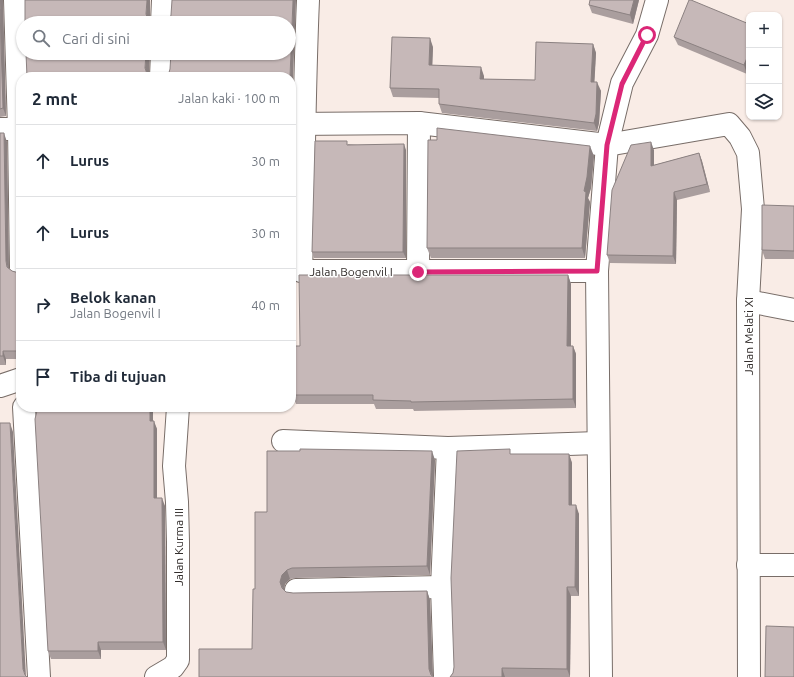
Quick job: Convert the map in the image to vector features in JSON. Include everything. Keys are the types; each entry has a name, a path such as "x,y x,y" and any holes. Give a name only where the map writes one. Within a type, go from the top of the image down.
{"street":[{"path":"15,0 13,129 16,182"},
{"path":"162,16 163,0"},
{"path":"308,0 305,75 298,124 419,123 607,145"},
{"path":"601,677 597,271 607,145 622,84 647,35 657,0"},
{"path":"161,72 162,60"},
{"path":"418,272 419,123"},
{"name":"Jalan Bogenvil I","path":"298,124 301,271 597,271"},
{"name":"Jalan Melati XI","path":"607,145 730,124 740,137 748,153 753,209 748,301 749,677"},
{"path":"748,301 794,310"},
{"path":"0,386 16,381"},
{"path":"24,412 39,677"},
{"name":"Jalan Kurma III","path":"156,677 173,667 178,660 178,536 174,466 178,412"},
{"path":"282,441 448,448 598,443"},
{"path":"445,677 442,587 448,448"},
{"path":"748,565 794,565"},
{"path":"296,590 442,587"}],"building":[{"path":"25,0 147,0 147,16 25,16"},
{"path":"172,0 293,0 292,16 171,15"},
{"path":"590,0 634,0 630,15 589,5"},
{"path":"689,0 691,0 746,23 746,60 744,65 674,37"},
{"path":"0,9 3,108 0,109"},
{"path":"392,37 430,38 429,65 481,67 480,79 535,80 536,42 593,44 591,82 597,82 596,114 594,123 439,104 439,89 390,88"},
{"path":"26,60 146,60 146,72 27,72"},
{"path":"171,60 291,60 290,72 169,72"},
{"path":"437,128 590,146 584,191 586,192 582,248 427,248 428,140 437,140"},
{"path":"0,133 4,133 6,261 7,267 16,272 16,351 3,351 3,356 0,356"},
{"path":"315,141 347,141 347,145 404,144 403,252 312,252"},
{"path":"651,142 651,166 699,153 707,184 674,192 673,256 607,255 612,190 631,145"},
{"path":"762,205 794,206 794,251 762,250"},
{"path":"299,275 568,275 567,346 573,346 573,399 411,402 373,400 373,395 296,395 296,346 300,346"},
{"path":"37,412 150,412 150,421 154,421 154,498 162,498 163,642 98,642 98,651 48,651 35,419"},
{"path":"0,423 10,423 23,669 27,677 0,677"},
{"path":"300,449 432,451 427,566 292,568 287,570 282,575 280,582 282,588 286,592 293,593 427,591 429,669 431,675 434,677 199,677 199,649 252,649 253,589 255,589 255,512 267,512 267,451 300,451"},
{"path":"510,449 510,454 569,454 569,505 576,505 575,587 567,587 567,669 502,668 502,677 450,677 453,673 454,667 451,578 457,451"},
{"path":"766,626 794,627 794,677 765,677"}],"route":[{"path":"418,272 597,271 607,145 622,84 647,35"}]}
